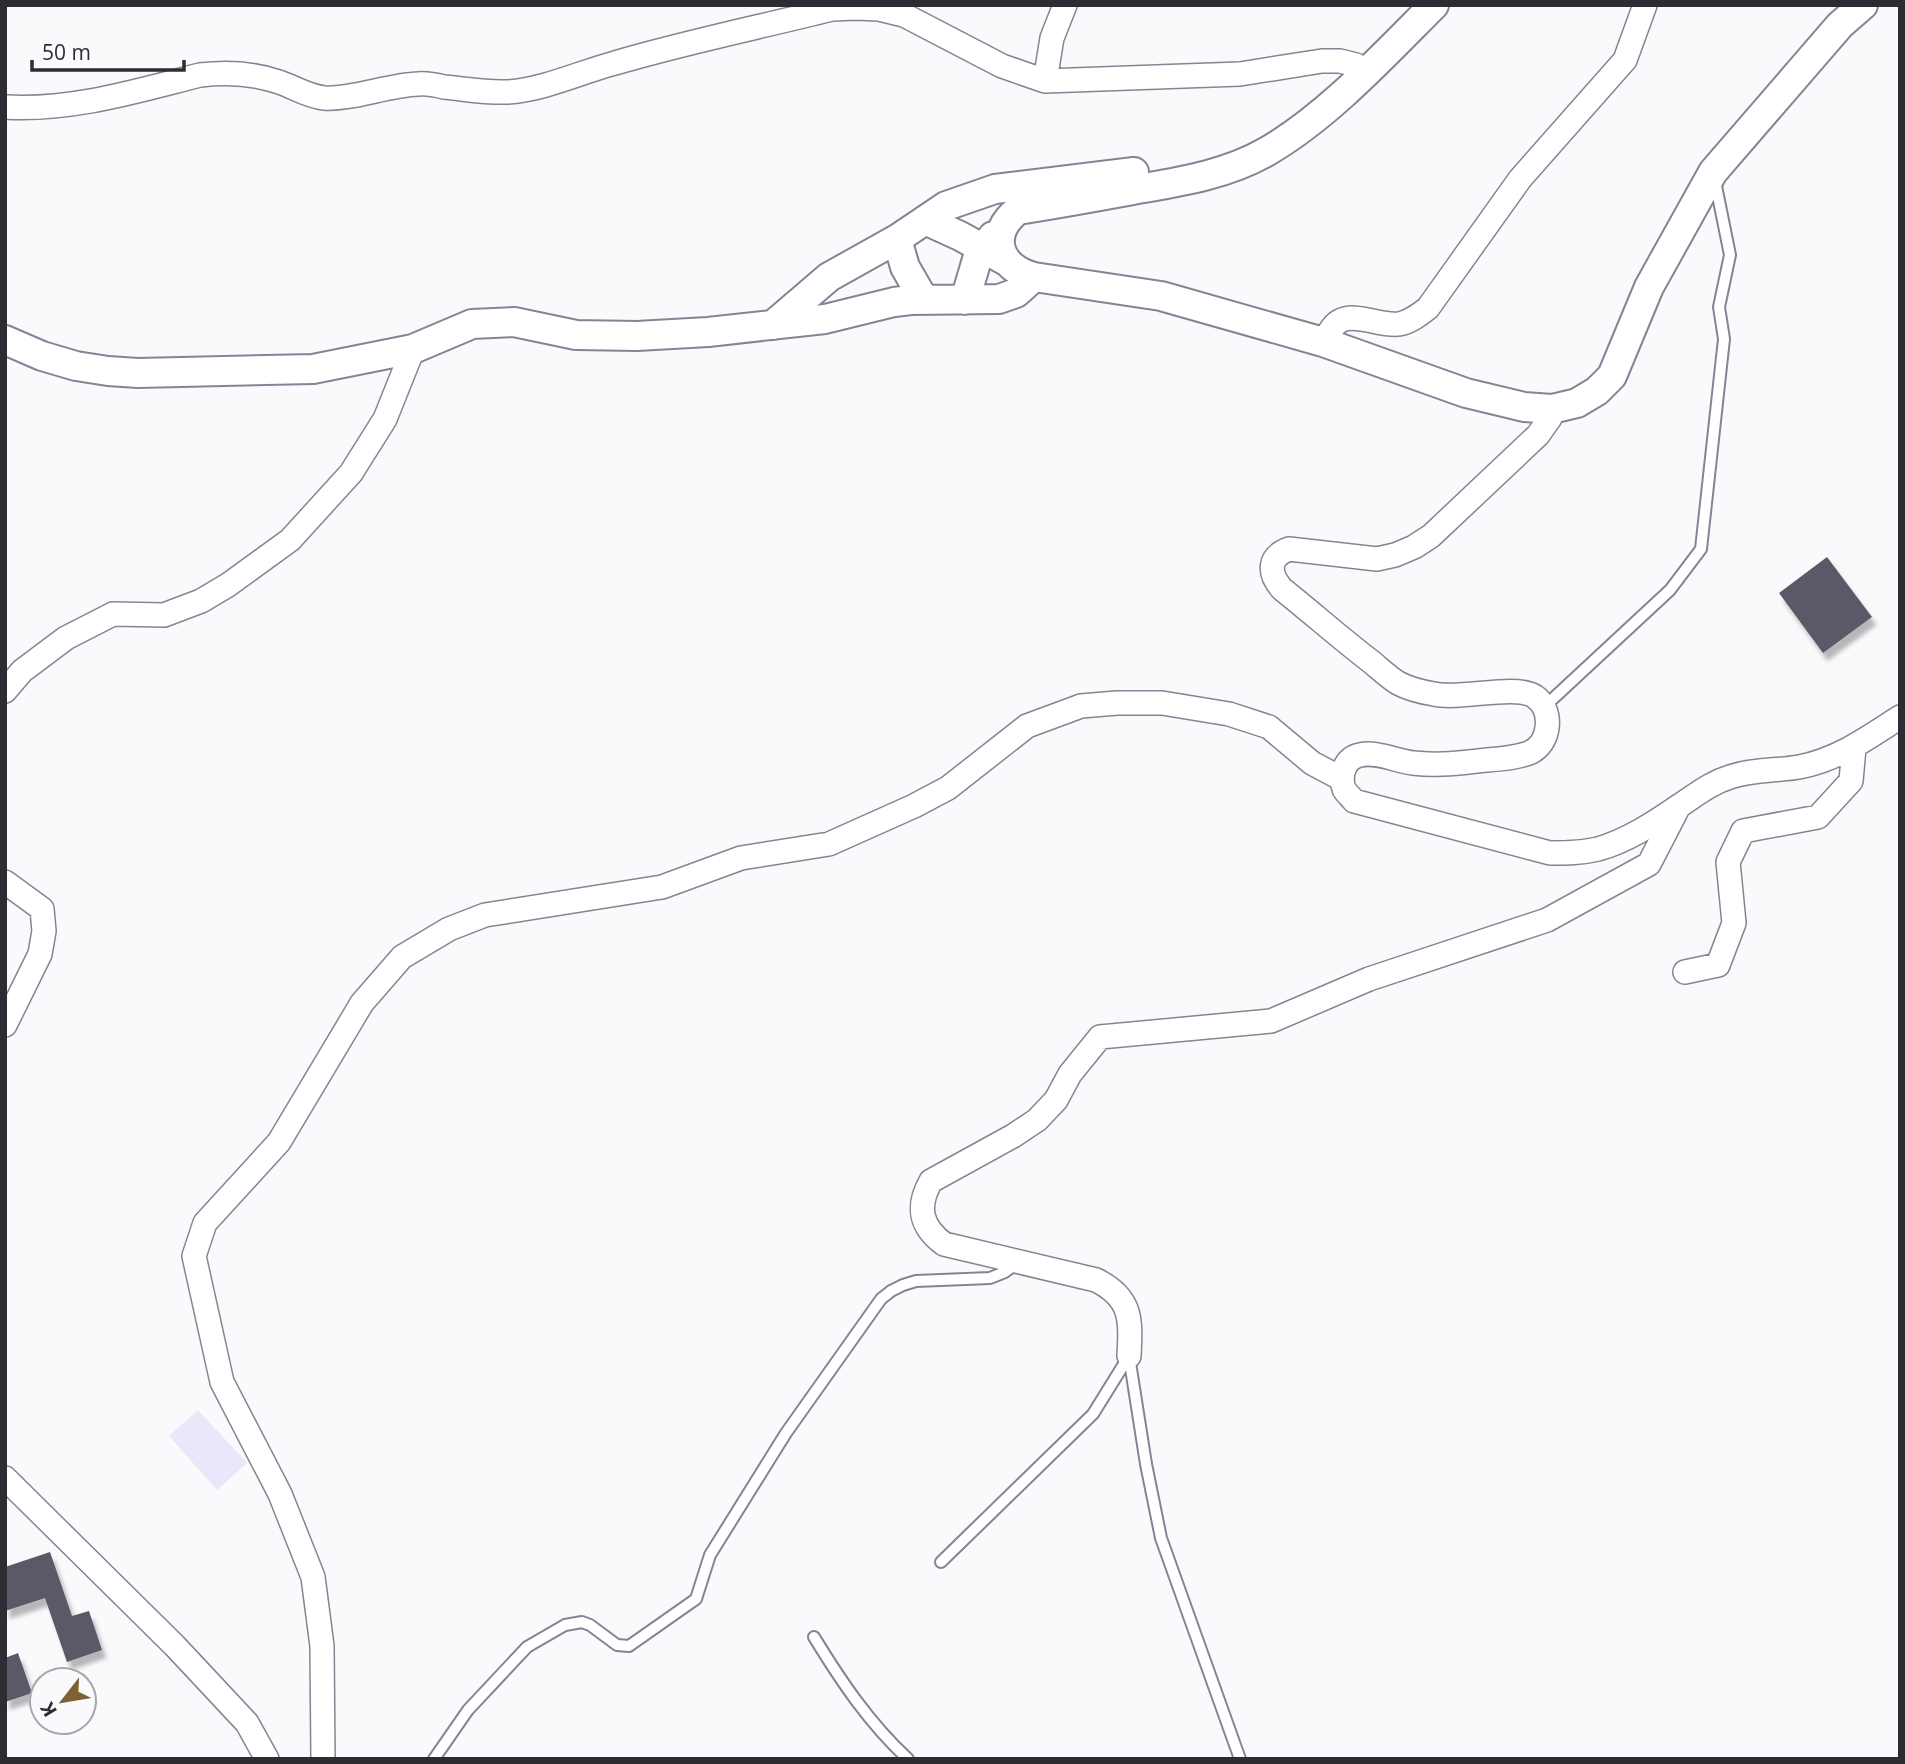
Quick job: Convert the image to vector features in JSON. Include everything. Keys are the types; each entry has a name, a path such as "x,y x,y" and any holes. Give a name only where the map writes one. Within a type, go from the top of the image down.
{"street":[{"path":"1045,81 1052,38 1065,5"},
{"path":"965,300 974,267 1000,249 1003,226 1018,210 1183,181 1229,169 1265,152 1304,127 1367,72 1434,5"},
{"path":"1323,342 1340,320 1348,318 1397,325 1419,316 1428,308 1520,179 1625,60 1645,5"},
{"path":"925,220 994,255 1014,270 1034,277 1161,296 1323,342 1466,393 1524,407 1552,409 1577,403 1597,391 1612,376 1649,287 1713,172 1840,26 1863,5"},
{"path":"5,107 41,107 90,102 216,73 263,78 305,94 328,98 420,83 485,92 511,92 617,62 832,9 856,8 879,9 904,15 976,54 1045,81 1240,74 1322,61 1340,61 1356,65 1367,72"},
{"path":"772,325 829,277 897,239 946,206 995,189 1146,170 1168,173 1183,181"},
{"path":"897,239 905,267 925,300"},
{"path":"5,340 42,356 76,366 108,371 138,373 313,369 413,349 472,324 514,323 576,335 637,336 708,332 825,319 894,302 999,299 1008,297 1026,286 1034,277"},
{"path":"5,691 22,671 66,638 113,614 164,615 201,601 290,540 351,473 385,419 413,349"},
{"path":"1552,409 1550,418 1538,435 1431,537 1414,547 1377,559 1289,549 1276,556 1272,570 1282,589 1398,683 1437,695 1466,696 1520,691 1535,697 1544,707 1548,721 1545,737 1535,750 1520,756 1443,766 1411,763 1370,754 1358,755 1349,761 1342,779 1345,791 1354,801 1550,853 1575,853 1625,839 1704,788 1729,777 1757,770 1799,767 1854,748 1900,717"},
{"path":"323,1759 322,1646 313,1577 280,1494 222,1382 194,1256 205,1223 279,1142 362,1003 402,957 449,929 485,915 662,887 741,858 829,844 948,788 1027,726 1081,706 1163,703 1229,714 1269,727 1312,763 1342,779"},
{"path":"1685,972 1718,965 1734,923 1728,862 1743,831 1818,817 1851,781 1854,748"},
{"path":"1129,1356 1131,1325 1127,1310 1110,1287 1096,1280 944,1244 934,1237 927,1228 922,1203 931,1181 1037,1120 1056,1100 1070,1074 1100,1037 1271,1021 1369,979 1547,920 1649,864 1679,806"},
{"path":"5,882 42,909 44,932 40,954 5,1026"},
{"path":"5,1478 175,1646 247,1723 267,1759"}],"lane":[{"path":"1544,707 1670,590 1701,549 1724,339 1719,307 1730,255 1713,172"},
{"path":"435,1759 468,1710 527,1647 565,1625 582,1622 617,1645 629,1646 696,1598 710,1555 786,1433 873,1310 891,1291 916,1281 990,1278 1017,1263"},
{"path":"942,1562 1093,1414 1129,1356"},
{"path":"1129,1356 1161,1538 1240,1759"},
{"path":"814,1637 867,1717 908,1759"}],"shaded area":[{"path":"198,1410 247,1463 217,1490 169,1436"}],"building":[{"path":"1827,557 1872,617 1823,653 1779,593"},
{"path":"50,1552 72,1616 89,1611 102,1650 67,1662 45,1598 5,1611 5,1567"},
{"path":"18,1653 28,1682 28,1694 5,1702 5,1658"}]}
